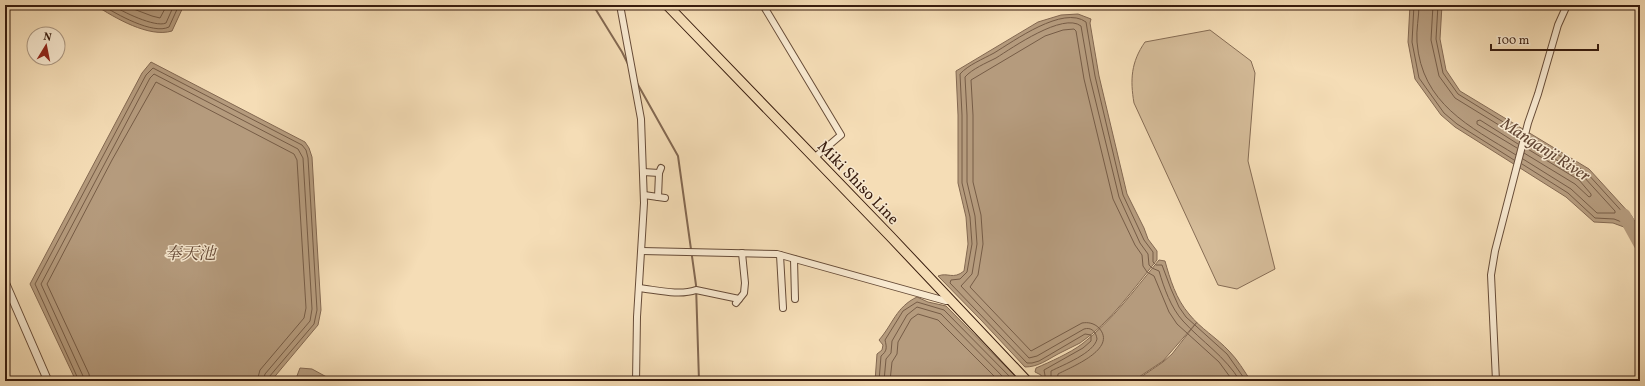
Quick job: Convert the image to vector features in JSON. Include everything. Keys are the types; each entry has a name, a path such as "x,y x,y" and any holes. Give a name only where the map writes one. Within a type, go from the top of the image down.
{"main road":[{"name":"Miki Shiso Line","path":"667,5 1027,381"}],"street":[{"path":"620,5 641,119 644,195 636,381"},
{"path":"763,5 842,136 814,158"},
{"path":"1496,381 1492,275 1495,251 1527,129 1558,25 1567,5"},
{"path":"643,172 660,170 662,198 644,195"},
{"path":"642,252 766,253 780,255 951,301"},
{"path":"639,288 670,292 691,292 696,290 737,301 744,294 745,283 742,253"},
{"path":"780,255 782,308"},
{"path":"794,259 796,299"},
{"path":"5,282 48,381"}],"shaded area":[{"path":"1210,30 1251,61 1255,73 1248,161 1275,269 1237,289 1218,285 1134,103 1132,87 1134,64 1140,49 1145,42"}],"water":[{"path":"95,5 184,5 172,31 153,32 132,26"},
{"path":"1410,5 1442,5 1440,39 1446,70 1460,91 1589,169 1631,215 1638,227 1632,230 1613,223 1594,222 1566,197 1455,127 1441,115 1415,79 1408,42"},
{"path":"1078,14 1091,19 1090,23 1099,76 1127,194 1148,239 1157,251 1157,260 1112,315 1091,335 1080,343 1042,363 1025,367 938,276 957,275 964,271 968,244 966,217 958,183 958,115 956,71 1038,22 1061,15"},
{"name":"奉天池","path":"151,62 305,142 309,148 312,157 321,310 318,325 271,381 76,381 30,284 142,73"},
{"path":"1159,260 1165,261 1171,282 1177,295 1184,308 1197,322 1163,361 1133,381 1042,381 1041,375 1035,372 1036,368 1072,351 1093,335 1123,304"},
{"path":"917,297 928,302 946,306 1020,381 875,381 877,354 882,350 883,345 879,340 899,311"},
{"path":"1197,322 1232,354 1251,381 1135,381 1172,354"},
{"path":"300,368 312,369 334,381 295,381"}],"waterway":[{"path":"593,5 629,66"},
{"path":"637,83 678,156 696,285 699,381"},
{"name":"Manganji River","path":"1624,215 1640,244"}]}
